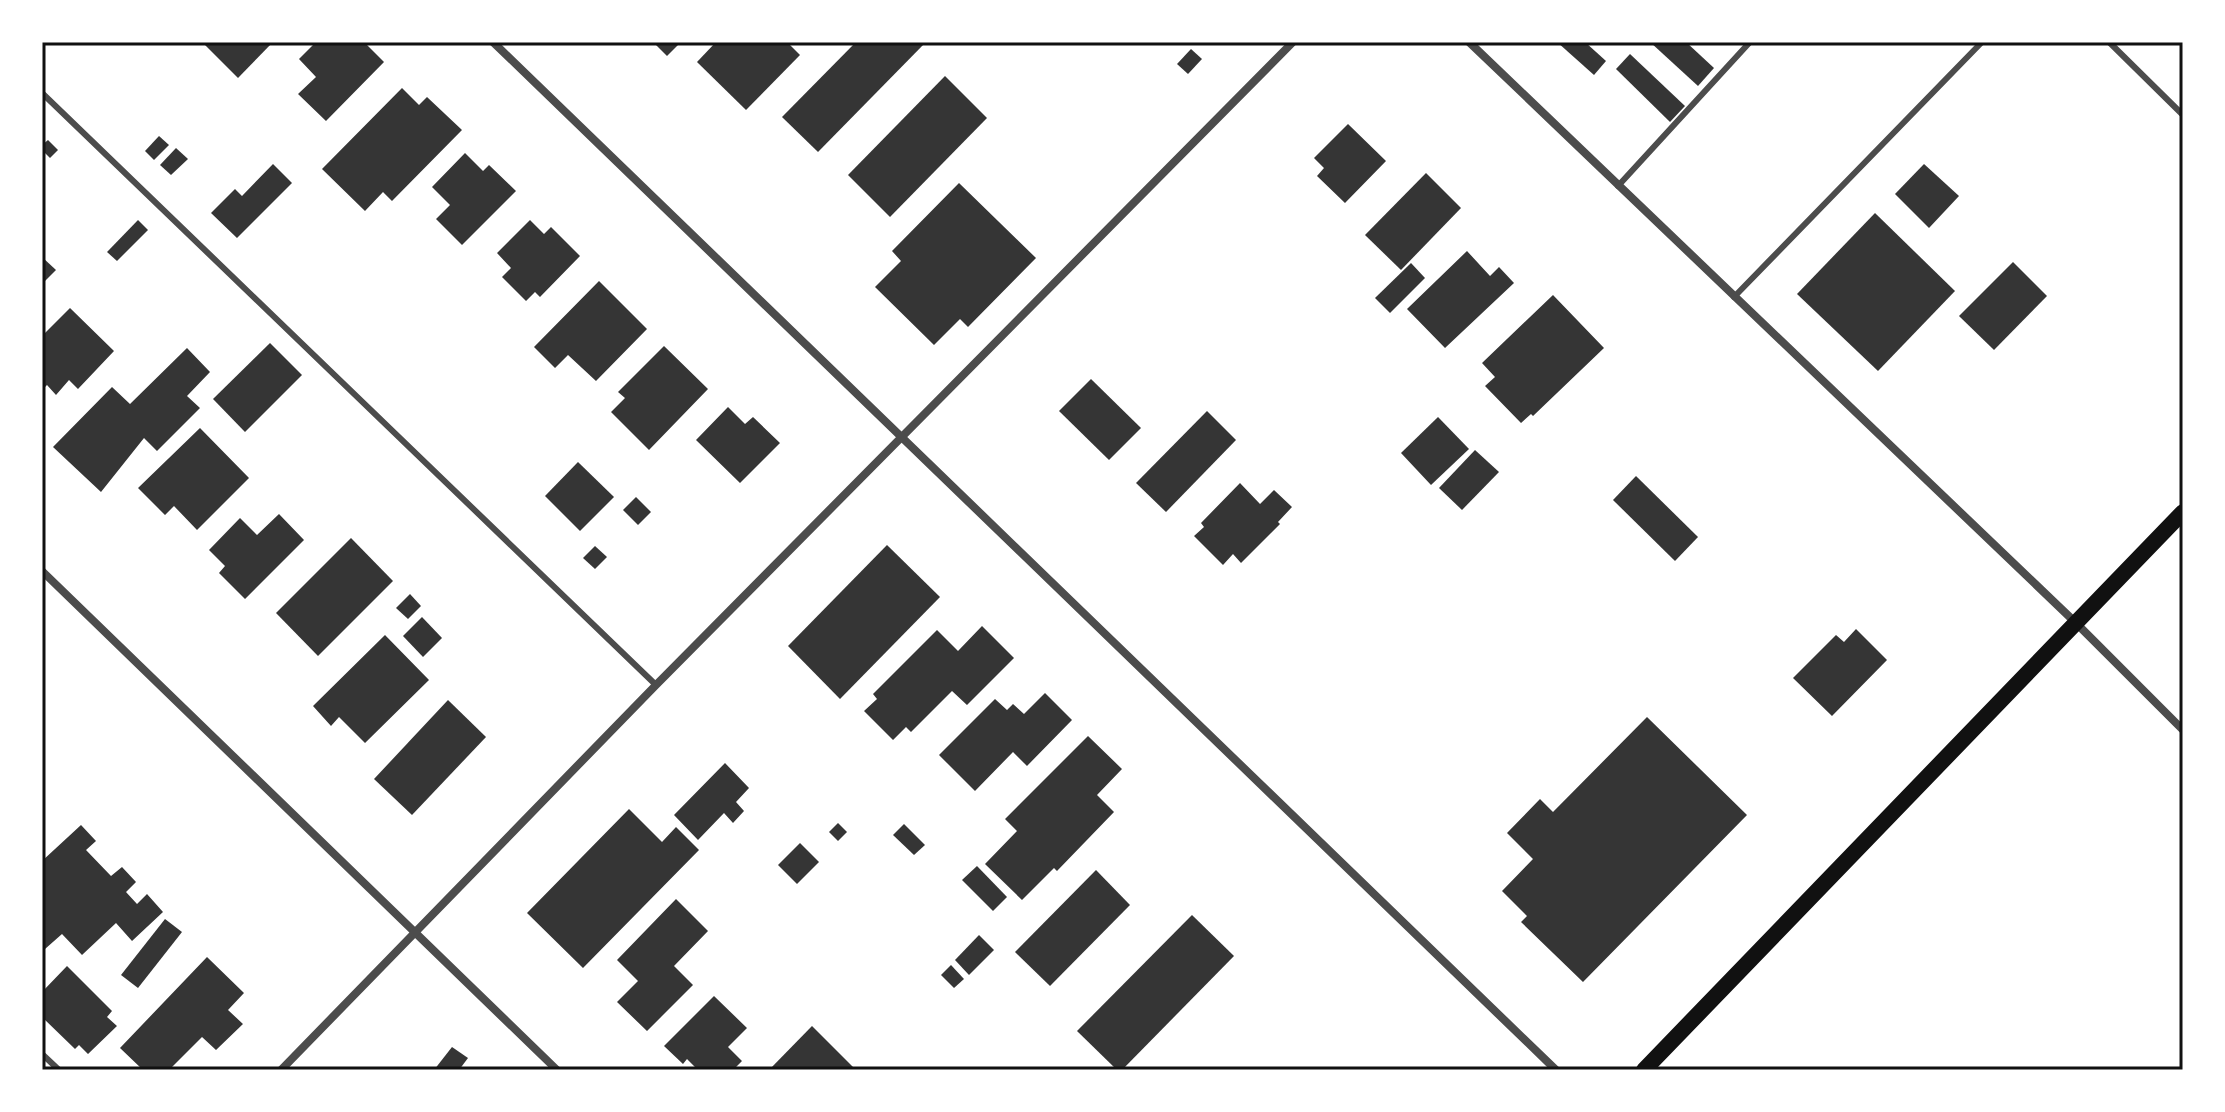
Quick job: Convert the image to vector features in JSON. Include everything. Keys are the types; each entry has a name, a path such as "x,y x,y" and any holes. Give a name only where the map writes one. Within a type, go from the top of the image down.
{"main road":[{"path":"1644,1070 2183,512"}],"street":[{"path":"493,42 1556,1070"},
{"path":"281,1070 656,685 1293,42"},
{"path":"1469,42 2076,623 2183,730"},
{"path":"42,571 557,1070"}],"lane":[{"path":"1618,186 1750,42"},
{"path":"1734,297 1982,42"},
{"path":"2109,42 2183,115"},
{"path":"42,93 656,685"},
{"path":"42,1054 59,1070"}],"building":[{"path":"202,42 273,42 238,78"},
{"path":"316,42 364,42 384,62 326,121 298,94 316,77 299,59"},
{"path":"653,42 681,42 667,56"},
{"path":"716,42 787,42 800,55 746,110 697,62"},
{"path":"856,42 926,42 818,152 782,117"},
{"path":"1557,42 1585,42 1606,61 1594,75"},
{"path":"1650,42 1686,42 1714,68 1698,86"},
{"path":"1191,49 1202,59 1188,74 1177,64"},
{"path":"1630,54 1685,106 1670,122 1616,69"},
{"path":"945,76 987,118 890,217 848,175"},
{"path":"402,88 419,105 427,97 462,130 392,201 383,192 365,211 322,169"},
{"path":"1348,124 1386,161 1345,203 1317,176 1324,168 1314,158"},
{"path":"159,136 169,145 154,160 145,151"},
{"path":"48,140 58,150 50,158 42,150 42,145"},
{"path":"176,148 188,159 171,175 160,165"},
{"path":"465,153 483,171 489,165 516,191 462,245 436,219 450,205 432,187"},
{"path":"273,164 292,183 237,238 211,213 235,189 242,196"},
{"path":"1924,164 1959,196 1929,228 1895,194"},
{"path":"1426,173 1461,208 1401,270 1365,235"},
{"path":"959,183 1036,258 968,327 960,319 934,345 875,287 901,261 892,251"},
{"path":"1875,213 1955,291 1878,371 1797,294"},
{"path":"138,220 148,230 117,261 107,252"},
{"path":"530,220 544,234 551,227 580,256 540,297 535,292 526,301 502,277 511,268 497,253"},
{"path":"1467,251 1490,276 1499,267 1514,283 1445,348 1407,309"},
{"path":"42,257 56,270 42,284"},
{"path":"2013,262 2047,296 1994,350 1959,316"},
{"path":"1411,263 1425,278 1390,313 1375,298"},
{"path":"599,281 647,329 596,381 568,355 555,368 534,347"},
{"path":"1553,295 1604,348 1533,416 1531,414 1521,423 1485,386 1495,377 1482,363"},
{"path":"70,308 114,351 78,389 69,380 56,395 47,385 42,390 42,336"},
{"path":"270,343 302,375 245,432 213,399"},
{"path":"664,346 708,389 649,450 611,412 625,398 618,392"},
{"path":"187,348 210,372 187,396 200,408 157,451 144,438 101,492 53,447 112,387 130,404"},
{"path":"1091,379 1141,428 1109,460 1059,411"},
{"path":"728,407 745,424 753,417 780,443 740,483 696,440"},
{"path":"1207,411 1236,440 1166,512 1136,483"},
{"path":"1438,417 1469,449 1431,485 1401,453"},
{"path":"200,428 249,478 197,530 174,506 165,515 138,488"},
{"path":"1475,450 1499,472 1462,510 1439,488"},
{"path":"578,462 614,497 580,531 545,496"},
{"path":"1636,476 1698,537 1675,561 1613,500"},
{"path":"1240,483 1260,504 1274,490 1292,507 1278,522 1280,524 1241,563 1233,554 1223,565 1194,536 1204,527 1201,523"},
{"path":"636,497 651,512 638,525 623,510"},
{"path":"279,514 304,540 245,599 219,573 225,566 209,550 240,518 257,535"},
{"path":"351,538 393,581 318,656 276,613"},
{"path":"887,545 940,597 840,699 788,646"},
{"path":"595,546 607,557 595,569 583,558"},
{"path":"410,594 421,606 408,619 396,608"},
{"path":"422,617 442,638 423,657 403,636"},
{"path":"982,626 1014,658 967,705 952,691 911,732 906,727 893,740 864,711 877,699 873,694 937,630 958,651"},
{"path":"1856,629 1887,660 1832,716 1793,678 1836,635 1844,642"},
{"path":"385,635 429,680 365,743 339,717 331,726 313,706"},
{"path":"1045,693 1072,720 1027,766 1013,752 975,791 939,755 995,699 1007,710 1013,704 1024,714"},
{"path":"448,700 486,737 412,815 374,779"},
{"path":"1647,717 1747,815 1583,982 1521,922 1527,916 1502,891 1533,859 1507,833 1540,799 1553,812"},
{"path":"1088,736 1122,769 1097,795 1114,812 1057,871 1054,868 1022,900 985,864 1017,831 1005,819"},
{"path":"725,763 749,788 736,802 744,811 733,823 724,813 698,840 674,815"},
{"path":"629,809 662,842 676,827 699,850 583,968 527,913"},
{"path":"838,823 847,832 838,841 829,832"},
{"path":"904,824 925,845 914,855 893,835"},
{"path":"81,825 96,841 86,850 111,876 122,867 136,882 126,892 137,904 147,894 163,912 132,941 116,923 82,955 62,934 45,949 42,946 42,861"},
{"path":"800,843 819,862 797,884 778,865"},
{"path":"977,866 1007,897 993,911 962,880"},
{"path":"1096,870 1130,905 1050,986 1015,952"},
{"path":"676,899 708,931 674,966 693,985 647,1031 617,1002 638,981 617,960"},
{"path":"1192,915 1234,956 1122,1070 1117,1070 1077,1031"},
{"path":"165,919 182,932 138,988 121,975"},
{"path":"979,935 994,950 969,975 955,960"},
{"path":"207,957 244,993 228,1010 243,1024 216,1050 202,1037 169,1070 143,1070 120,1048"},
{"path":"951,965 964,979 954,988 941,975"},
{"path":"67,966 112,1011 107,1017 117,1026 88,1054 79,1045 75,1049 42,1017 42,992"},
{"path":"714,996 747,1028 728,1047 742,1061 733,1070 698,1070 687,1059 683,1064 664,1046"},
{"path":"812,1026 856,1070 769,1070"},
{"path":"452,1047 468,1058 459,1070 434,1070"}]}
